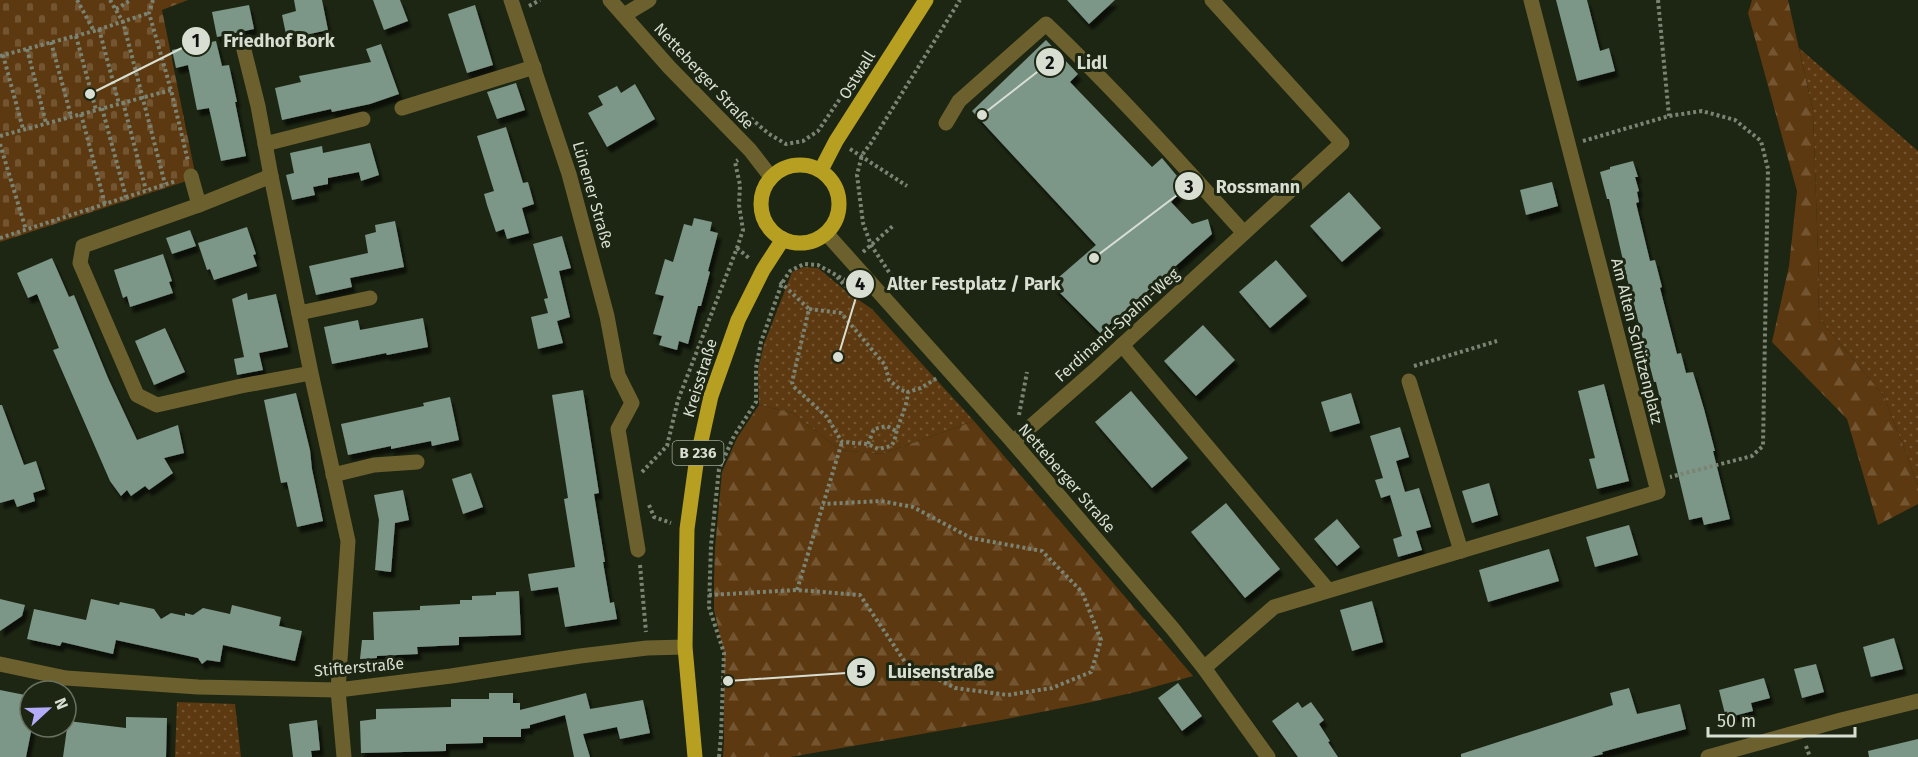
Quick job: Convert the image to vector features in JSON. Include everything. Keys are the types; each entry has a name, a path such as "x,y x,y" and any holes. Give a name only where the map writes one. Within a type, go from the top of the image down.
{"main road":[{"name":"Ostwall","path":"821,170 836,141 926,0"},
{"path":"795,165 808,165 821,170 831,180 838,193 839,208 836,222 817,240 794,243 783,239 765,223 761,211 764,187 771,177 782,169 795,165"},
{"name":"Kreisstraße","path":"685,647 687,529 696,464 711,396 738,320 763,270 783,239"},
{"name":"B 236","path":"685,647 695,757"}],"street":[{"name":"Lünener Straße","path":"511,0 569,174 607,316 618,375 632,403 618,429 626,478"},
{"name":"Netteberger Straße","path":"610,0 669,67 750,150 771,177"},
{"path":"624,15 648,0"},
{"name":"Ferdinand-Spahn-Weg","path":"1013,442 1342,143 1212,0"},
{"name":"Am Alten Schützenplatz","path":"1531,0 1655,481"},
{"path":"946,123 958,101 1046,24 1176,158 1244,233"},
{"path":"244,50 348,541 338,690 344,757"},
{"path":"402,108 534,67"},
{"path":"265,144 363,119"},
{"path":"191,176 199,205"},
{"path":"271,176 199,205 83,246 80,263 137,394 157,405 311,373"},
{"name":"Netteberger Straße","path":"826,233 1013,442 1204,668 1268,757"},
{"path":"299,313 370,298"},
{"path":"1122,345 1328,590"},
{"path":"1409,381 1461,551"},
{"path":"333,475 374,465 417,462"},
{"path":"626,478 638,550"},
{"path":"1204,668 1274,607 1658,492 1655,481"},
{"name":"Stifterstraße","path":"0,664 66,678 198,687 338,690 451,676 580,656 647,648 685,647"},
{"path":"1708,757 1918,701"}],"path":[{"path":"77,0 97,30 146,190"},
{"path":"110,0 123,22 165,184"},
{"path":"116,9 131,0"},
{"path":"0,238 191,176 171,90 149,13 153,0"},
{"path":"894,225 871,245 863,223 857,175 862,155 960,0"},
{"path":"1658,0 1669,116"},
{"path":"22,129 1,55 76,36 149,13"},
{"path":"76,36 96,110"},
{"path":"51,42 71,116"},
{"path":"27,49 46,123"},
{"path":"712,85 769,134 786,144 804,141 818,131 855,76"},
{"path":"0,136 171,90"},
{"path":"102,108 126,197"},
{"path":"1568,146 1669,116 1702,111 1735,120 1761,141 1768,169 1763,446 1752,456 1655,481"},
{"path":"81,114 105,204"},
{"path":"626,478 638,476 667,446 678,400 743,230 739,205 740,185 735,162 769,134"},
{"path":"0,144 26,230"},
{"path":"862,155 907,186"},
{"path":"719,757 724,653 709,607 709,595 711,545 719,470 734,436 756,402 756,368 761,342 782,283 790,271 804,264 818,265 836,276"},
{"path":"782,283 809,309 841,313 885,365 889,380 901,390 908,392 921,388 938,377"},
{"path":"797,590 842,442 827,417 793,386 792,382 809,309"},
{"path":"1409,381 1414,366 1497,341"},
{"path":"1021,403 1027,372"},
{"path":"842,442 868,444 878,449 891,446 896,440 896,431 907,404 908,392"},
{"path":"868,444 874,429 887,426 896,431"},
{"path":"646,497 654,517 687,529"},
{"path":"709,595 797,590 860,595 905,662 955,688 1008,695 1052,688 1091,672 1101,640 1082,592 1042,551 971,538 913,507 881,501 823,504"},
{"path":"638,550 643,577 647,648"}],"green space":[{"path":"0,0 188,0 162,10 196,178 0,242"},
{"path":"1752,0 1788,0 1813,111 1819,283 1818,317 1884,396 1918,485 1918,504 1878,525 1847,419 1772,342 1789,266 1797,191 1748,13"},
{"path":"1799,48 1918,151 1918,485 1884,396 1818,317 1819,283 1813,111"},
{"path":"804,267 818,268 872,309 974,421 882,454 840,450 793,413 759,405 758,370 764,344 792,272"},
{"path":"759,405 793,413 840,450 882,454 974,421 1193,676 1087,703 790,757 723,757 724,653 714,610 715,548 722,472 737,438"},
{"path":"177,702 235,704 241,757 175,757"}],"building":[{"path":"294,0 322,0 328,30 287,39 282,15 296,11"},
{"path":"373,0 400,0 408,21 384,30"},
{"path":"1067,0 1115,0 1089,24"},
{"path":"1556,0 1587,0 1600,51 1609,48 1615,71 1577,81"},
{"path":"249,5 254,29 217,37 212,12"},
{"path":"475,5 493,65 467,73 448,14"},
{"path":"1046,40 1078,74 1070,82 1152,167 1162,158 1177,176 1179,194 1171,202 1192,224 1208,219 1212,234 1100,333 1051,284 1096,245 972,111"},
{"path":"216,41 222,66 229,65 246,156 221,161 209,108 197,110 188,65 176,68 172,50"},
{"path":"381,44 399,94 370,104 332,112 331,109 282,120 275,88 301,82 299,76 371,62 366,49"},
{"path":"516,83 525,110 497,119 487,92"},
{"path":"635,84 655,119 607,147 588,113 603,105 598,96 617,86 621,93"},
{"path":"506,127 523,183 528,182 534,204 522,208 529,233 507,239 504,229 496,232 487,205 484,194 494,191 477,136"},
{"path":"370,143 379,175 361,181 359,172 328,178 328,184 313,187 315,195 292,200 286,175 294,173 290,153 322,146 323,153"},
{"path":"1633,161 1639,191 1637,192 1639,202 1636,203 1650,261 1655,260 1677,354 1681,353 1686,373 1693,372 1715,451 1713,451 1730,519 1704,525 1702,517 1689,520 1656,382 1654,382 1609,199 1607,199 1600,172"},
{"path":"1552,182 1558,206 1526,215 1520,190"},
{"path":"1349,192 1381,228 1342,262 1310,226"},
{"path":"694,218 712,222 710,231 718,233 701,306 698,306 688,344 679,341 677,350 659,345 662,336 653,334 664,296 655,294 665,259 673,262 684,224 692,226"},
{"path":"395,221 404,267 350,278 352,287 316,295 309,266 368,253 365,235 376,232 375,225"},
{"path":"247,227 256,254 253,255 257,266 214,280 210,269 207,270 198,243"},
{"path":"190,230 196,246 172,254 166,238"},
{"path":"562,236 571,268 559,271 570,317 557,321 563,343 538,349 531,317 548,313 544,299 548,298 533,244"},
{"path":"163,254 172,281 169,282 173,293 130,307 127,296 123,298 114,270"},
{"path":"52,258 69,297 74,295 108,378 137,440 178,425 184,453 164,458 173,473 149,490 145,486 131,496 127,490 121,496 110,481 53,350 59,348 37,294 28,298 17,273"},
{"path":"1276,260 1307,296 1270,328 1239,292"},
{"path":"247,293 248,300 276,294 288,347 259,353 263,370 237,375 234,359 244,357 232,299"},
{"path":"423,318 428,347 332,364 324,327 358,320 360,330"},
{"path":"1203,325 1235,360 1196,396 1164,361"},
{"path":"165,328 185,372 154,385 135,341"},
{"path":"1604,384 1629,481 1597,489 1589,459 1595,458 1578,391"},
{"path":"583,390 599,493 594,494 605,562 603,562 610,603 614,602 617,619 565,627 558,587 531,591 528,574 575,567 564,499 568,498 552,395"},
{"path":"1131,391 1188,458 1152,488 1095,422"},
{"path":"296,393 310,450 323,521 297,527 287,482 281,483 264,400"},
{"path":"1351,393 1360,423 1330,432 1321,402"},
{"path":"450,397 459,440 432,446 431,441 391,449 391,446 348,455 341,424 424,406 423,403"},
{"path":"0,405 2,405 24,465 36,461 45,489 33,493 35,501 17,507 14,499 0,503"},
{"path":"1400,427 1409,457 1396,461 1405,492 1419,488 1431,527 1416,531 1422,550 1398,557 1393,539 1402,536 1390,495 1381,498 1375,480 1383,478 1370,436"},
{"path":"471,473 483,507 463,514 452,479"},
{"path":"1489,483 1498,515 1472,523 1462,491"},
{"path":"403,490 409,520 395,523 391,572 375,570 379,520 374,495"},
{"path":"1226,503 1280,569 1245,598 1191,532"},
{"path":"1337,519 1360,547 1337,566 1314,539"},
{"path":"1629,525 1638,555 1595,567 1586,537"},
{"path":"1549,549 1559,581 1488,602 1479,570"},
{"path":"519,591 521,635 459,637 459,645 417,647 418,654 360,659 362,640 374,640 373,612 420,610 420,606 460,604 460,600 472,600 472,596"},
{"path":"0,599 25,605 22,616 0,631"},
{"path":"91,599 154,609 161,619 171,613 193,615 203,608 230,614 232,605 281,617 279,626 302,631 295,661 223,645 220,662 207,660 202,664 198,658 116,640 113,654 62,642 60,646 27,639 34,609 86,620"},
{"path":"1372,601 1383,642 1352,651 1340,610"},
{"path":"1894,638 1903,669 1871,677 1863,647"},
{"path":"1816,664 1824,692 1802,698 1794,669"},
{"path":"1764,678 1770,698 1751,703 1753,711 1726,718 1719,690"},
{"path":"1178,683 1202,716 1182,731 1158,698"},
{"path":"1629,688 1637,714 1680,704 1686,729 1591,757 1461,757 1461,754 1613,705 1610,693"},
{"path":"0,690 18,694 18,739 30,739 26,757 0,757"},
{"path":"489,693 513,693 513,703 520,703 520,710 586,693 590,709 643,700 650,733 620,739 617,727 583,734 590,757 574,757 565,715 521,729 521,737 483,737 483,743 446,744 446,751 361,753 360,721 376,719 376,709 451,707 451,699 489,699"},
{"path":"1298,702 1302,708 1311,702 1324,720 1319,724 1338,757 1298,757 1272,721"},
{"path":"126,717 167,718 166,757 63,757 66,739 78,739 78,722 126,728"},
{"path":"317,720 320,750 311,751 312,757 293,757 289,724"},
{"path":"1918,739 1918,757 1869,757 1868,751"}],"place":[{"name":"Friedhof Bork","path":"90,94"},
{"name":"Lidl","path":"982,115"},
{"name":"Rossmann","path":"1094,258"},
{"name":"Alter Festplatz / Park","path":"838,357"},
{"name":"Luisenstraße","path":"728,681"}]}
